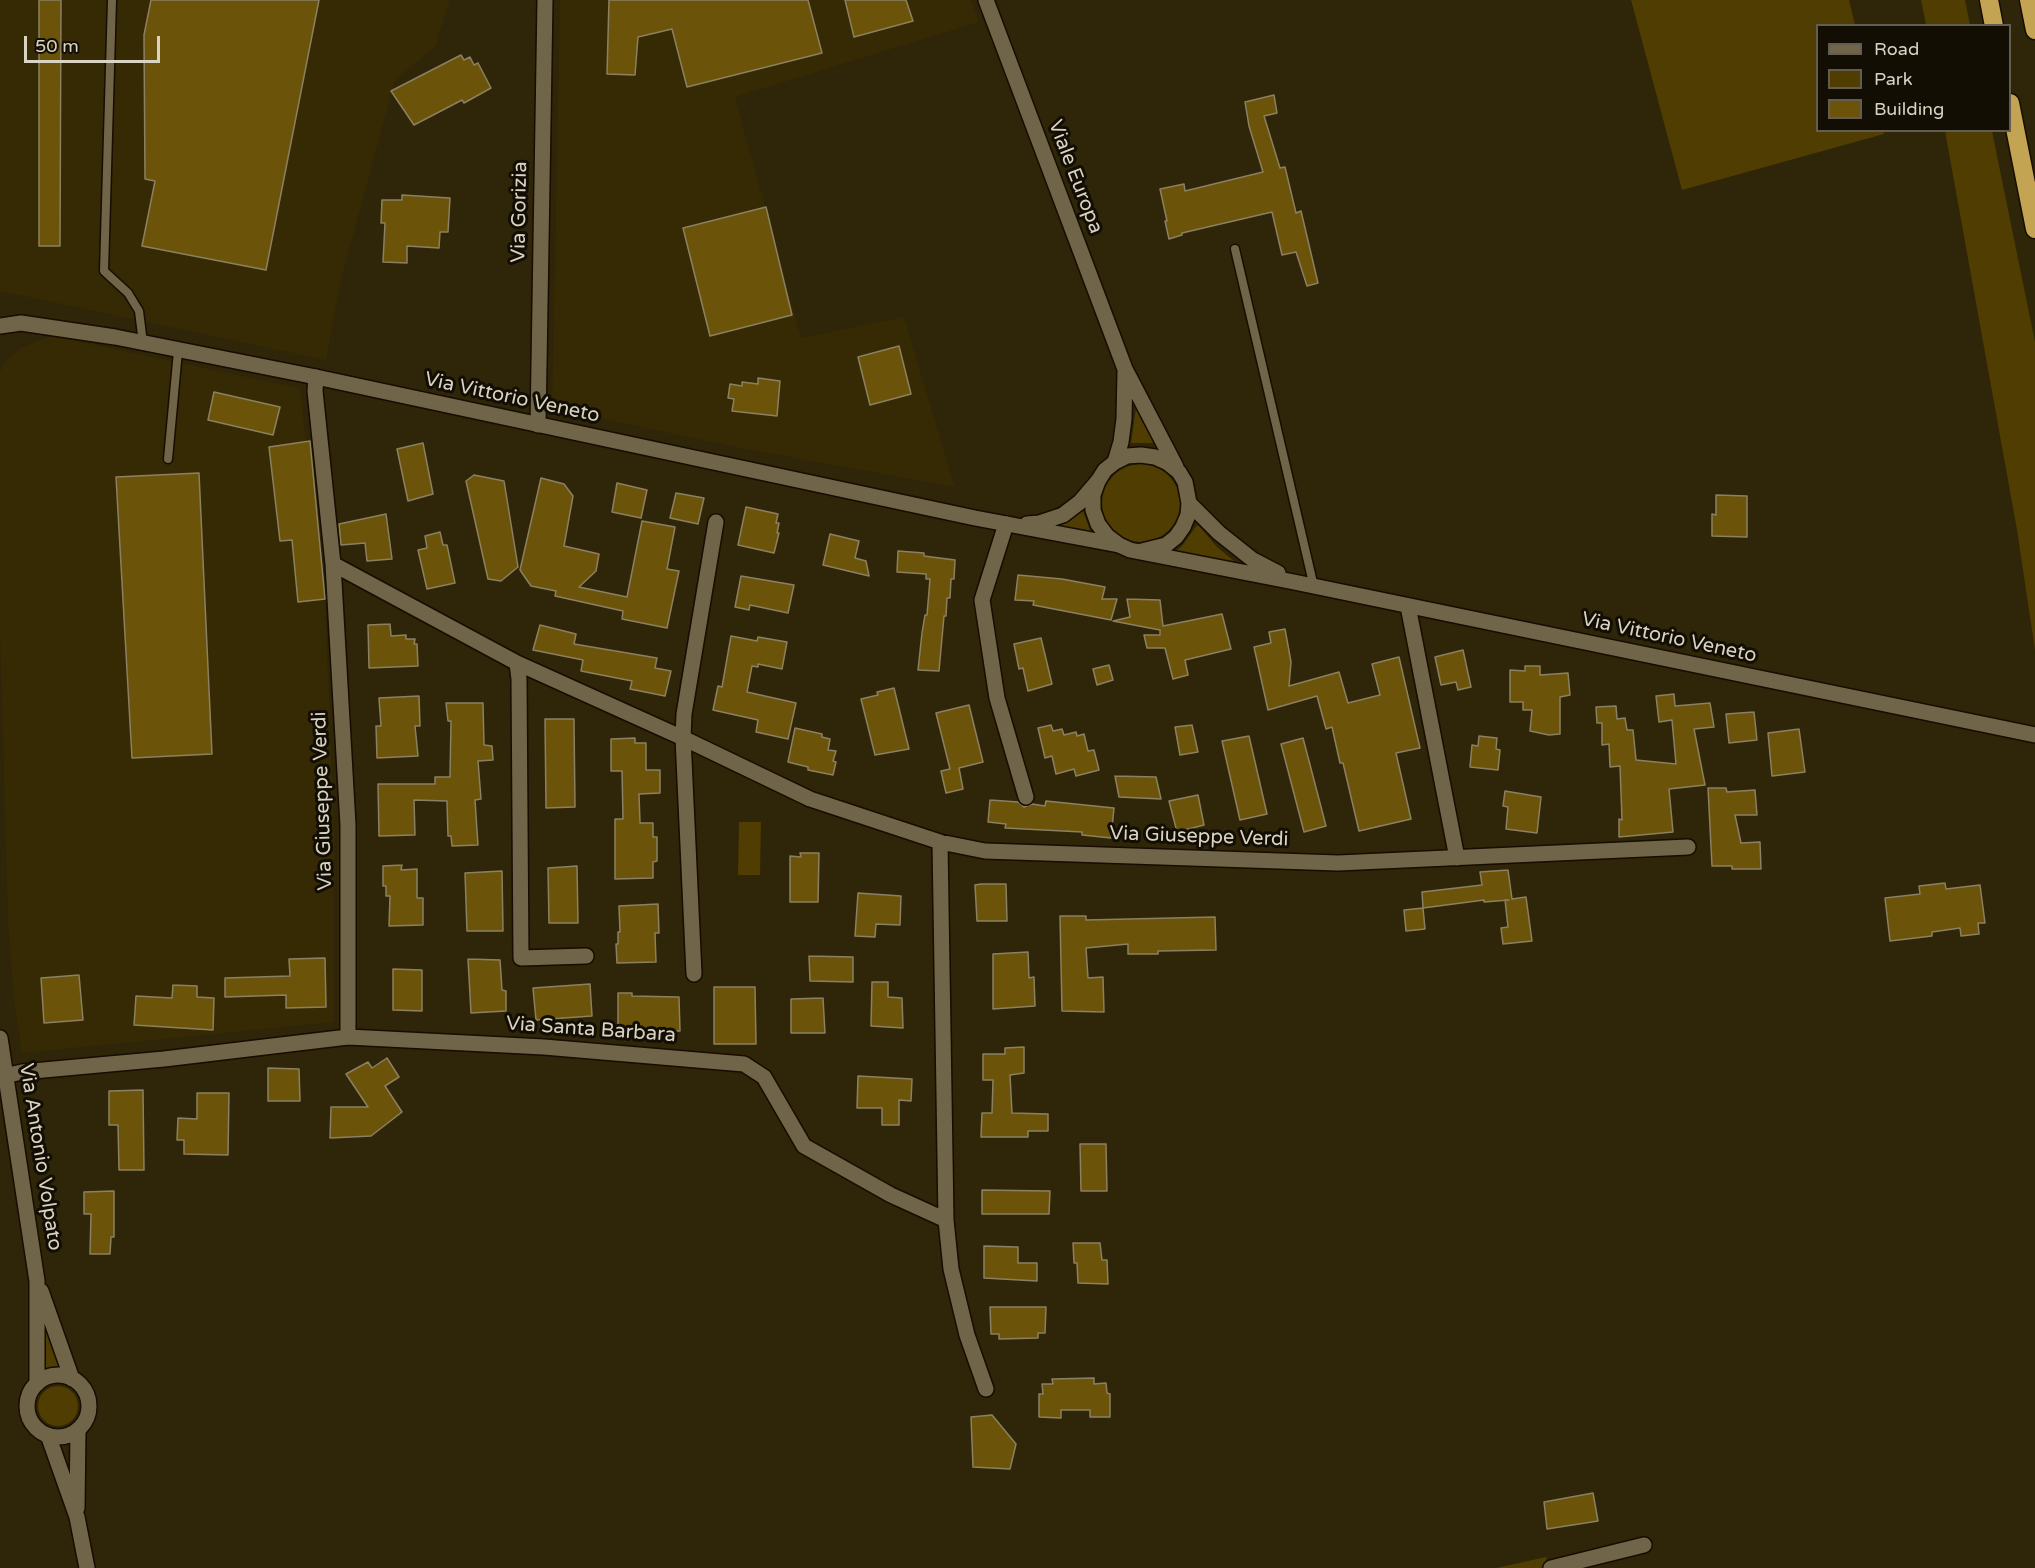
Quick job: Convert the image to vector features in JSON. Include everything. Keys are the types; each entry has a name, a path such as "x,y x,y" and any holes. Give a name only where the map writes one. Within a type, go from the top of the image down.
{"highway":[{"path":"1989,0 1994,24"},
{"path":"2029,0 2035,30"},
{"path":"2011,108 2035,230"}],"street":[{"name":"Via Gorizia","path":"538,425 545,0"},
{"name":"Viale Europa","path":"986,0 1125,369 1179,472"},
{"name":"Via Vittorio Veneto","path":"0,326 21,323 59,328 316,377 1010,524 2035,735"},
{"name":"Viale Europa","path":"1115,462 1124,419 1125,369"},
{"name":"Via Giuseppe Verdi","path":"316,377 315,391 333,564 348,825 348,1037"},
{"path":"1115,462 1128,456 1155,457 1168,463 1179,472"},
{"name":"Via Vittorio Veneto","path":"1010,524 1039,523 1063,515 1080,502 1105,470 1115,462"},
{"name":"Via Vittorio Veneto","path":"1179,472 1185,482 1190,503 1219,533 1253,560 1294,582"},
{"path":"1098,481 1093,495 1093,510 1098,524 1107,536 1119,545"},
{"path":"1142,551 1166,545 1176,537 1188,515 1190,503"},
{"path":"694,974 683,738 684,714 716,522"},
{"path":"1010,524 982,600 997,698 1026,797"},
{"name":"Via Giuseppe Verdi","path":"333,564 460,638 683,738 810,799 940,842 985,851 1338,863 1688,848"},
{"path":"1408,606 1458,858"},
{"path":"517,663 521,958 586,956"},
{"path":"940,842 946,1220 951,1269 964,1324 986,1389"},
{"name":"Via Santa Barbara","path":"4,1076 22,1072 164,1059 348,1037 555,1048 744,1064 764,1077 804,1146 891,1195 946,1220"},
{"name":"Via Antonio Volpato","path":"0,1038 37,1281 37,1384"},
{"name":"Via Antonio Volpato","path":"37,1281 72,1378"},
{"path":"54,1375 72,1378 82,1386 88,1397 89,1409 86,1420 78,1430 69,1435 58,1437 48,1435 32,1422 28,1412 31,1392 45,1378 54,1375"},
{"path":"77,1517 78,1430"},
{"path":"48,1435 77,1517 87,1568"},
{"path":"1551,1568 1644,1545"}],"lane":[{"path":"112,0 104,271 128,293 139,311 143,343"},
{"path":"1235,249 1314,587"},
{"path":"168,459 178,351"}],"shaded area":[{"path":"0,0 450,0 435,47 395,80 340,284 326,360 0,291"},
{"path":"560,0 971,0 979,22 735,97 801,338 904,317 955,487 740,448 552,408"},
{"path":"52,336 300,388 325,605 334,828 334,1022 22,1053 14,999 8,924 0,636 0,371 9,357 22,347"}],"green space":[{"path":"1631,0 1849,0 1855,24 1816,24 1816,132 1883,132 1884,134 1682,190"},
{"path":"1921,0 1965,0 1970,24 1926,24"},
{"path":"1945,132 1992,132 2035,342 2035,650 2017,530"},
{"path":"1136,408 1154,443 1131,443"},
{"path":"1141,464 1156,467 1169,475 1177,488 1180,503 1177,518 1169,531 1156,539 1141,542 1126,539 1113,531 1105,518 1102,503 1105,488 1113,475 1126,467"},
{"path":"1080,509 1083,511 1093,538 1045,530"},
{"path":"1197,525 1217,547 1240,566 1172,554 1182,546"},
{"path":"739,822 761,822 760,875 738,875"},
{"path":"44,1324 59,1366 43,1369"},
{"path":"58,1386 72,1392 78,1406 72,1420 58,1426 44,1420 38,1406 44,1392"},
{"path":"1546,1557 1548,1568 1496,1568"}],"building":[{"path":"39,0 61,0 60,246 39,246"},
{"path":"151,0 319,0 266,270 142,246 155,181 145,179 144,35"},
{"path":"609,0 808,0 822,53 687,87 672,29 638,37 635,75 607,74"},
{"path":"845,0 906,0 913,21 854,37"},
{"path":"461,55 464,60 470,57 474,65 478,63 491,88 464,103 462,100 414,125 391,91"},
{"path":"1274,95 1277,113 1264,116 1280,168 1285,167 1296,213 1301,211 1318,283 1307,286 1296,252 1282,255 1272,212 1182,233 1182,235 1169,239 1165,221 1167,221 1160,189 1184,184 1185,191 1263,172 1249,126 1245,102"},
{"path":"402,195 450,198 448,232 440,232 439,248 407,246 407,263 383,262 385,223 381,223 382,200 402,200"},
{"path":"766,207 792,315 710,336 683,228"},
{"path":"899,346 911,394 870,405 858,357"},
{"path":"758,378 780,381 777,416 732,411 734,399 728,398 730,384 742,386 742,382 758,384"},
{"path":"214,392 280,407 273,435 208,420"},
{"path":"310,441 325,599 298,602 292,540 280,541 269,447"},
{"path":"423,443 433,494 408,501 397,449"},
{"path":"199,473 212,754 132,758 116,477"},
{"path":"474,475 504,481 518,567 501,581 488,579 466,481"},
{"path":"541,478 564,484 573,496 564,546 599,554 596,571 579,587 627,597 642,521 675,527 667,569 679,571 667,628 622,619 623,611 555,596 556,591 531,586 520,570"},
{"path":"617,483 647,490 641,518 612,512"},
{"path":"676,493 704,498 698,524 670,518"},
{"path":"1716,495 1747,496 1747,537 1712,536 1712,514 1716,515"},
{"path":"746,507 778,514 776,523 779,523 777,533 779,533 774,553 738,545"},
{"path":"386,514 392,559 367,561 365,543 341,545 339,524"},
{"path":"440,532 443,545 447,545 455,583 427,589 418,550 427,548 425,536"},
{"path":"830,534 859,541 855,558 866,561 869,576 823,565"},
{"path":"898,551 924,553 924,556 955,560 954,579 951,579 950,598 947,598 946,616 944,616 939,671 918,670 930,579 926,579 926,574 897,572"},
{"path":"1018,575 1062,579 1105,587 1102,599 1117,599 1111,620 1033,605 1034,601 1015,600"},
{"path":"741,576 794,585 788,613 750,605 749,610 735,607"},
{"path":"1127,599 1160,600 1163,626 1222,614 1231,649 1185,660 1188,675 1173,679 1165,648 1147,648 1144,635 1160,635 1160,630 1113,621 1130,617"},
{"path":"390,624 391,636 406,635 406,639 415,639 418,666 369,668 368,625"},
{"path":"540,625 576,634 574,644 657,658 655,668 671,671 665,696 630,689 632,681 581,671 583,660 533,650"},
{"path":"1285,629 1291,662 1289,686 1339,672 1348,703 1380,695 1372,664 1399,657 1420,748 1396,753 1411,819 1359,831 1332,727 1326,729 1317,696 1268,710 1254,647 1271,643 1269,632"},
{"path":"731,636 757,641 758,637 787,642 782,669 758,664 758,667 752,666 747,692 796,703 788,739 756,732 758,720 713,710 718,686 722,687"},
{"path":"1041,638 1052,684 1028,691 1023,668 1019,669 1014,644"},
{"path":"1463,650 1471,687 1458,690 1456,682 1441,685 1435,657"},
{"path":"1109,665 1113,680 1097,685 1093,669"},
{"path":"1525,666 1540,666 1540,675 1568,673 1570,695 1560,697 1560,734 1549,735 1530,731 1532,710 1523,710 1523,702 1510,702 1510,670 1525,671"},
{"path":"894,688 909,749 875,755 861,699"},
{"path":"1674,694 1675,706 1710,703 1714,727 1694,729 1705,785 1669,789 1673,832 1619,837 1619,819 1622,820 1620,766 1610,767 1609,744 1602,745 1602,723 1597,723 1596,707 1616,706 1617,719 1625,718 1627,730 1633,730 1636,760 1676,764 1672,720 1659,722 1656,696"},
{"path":"419,696 420,726 415,726 418,756 377,758 376,726 381,726 379,698"},
{"path":"446,703 483,703 484,745 492,746 493,760 478,761 481,799 475,800 478,845 452,846 451,836 448,836 447,801 414,800 415,835 379,836 378,784 435,784 435,777 450,777 451,721 448,721"},
{"path":"969,705 983,762 959,768 963,789 946,793 941,771 950,769 936,713"},
{"path":"1754,712 1757,740 1729,743 1726,714"},
{"path":"545,719 574,719 575,807 546,808"},
{"path":"1051,725 1053,731 1062,729 1064,735 1076,732 1077,736 1084,734 1088,751 1094,750 1099,770 1076,776 1074,769 1056,774 1052,756 1045,758 1038,728"},
{"path":"1192,725 1198,752 1180,755 1175,727"},
{"path":"795,728 822,734 822,737 830,739 828,750 836,751 833,775 808,770 808,767 788,762"},
{"path":"1799,729 1805,772 1772,776 1768,733"},
{"path":"1249,736 1267,814 1240,820 1222,741"},
{"path":"1479,736 1497,738 1496,749 1500,750 1498,770 1470,767 1472,745 1478,746"},
{"path":"635,738 635,743 646,743 646,770 660,770 660,793 639,794 640,823 653,823 653,837 657,837 657,861 653,862 653,878 615,879 615,819 623,819 622,771 611,771 611,739"},
{"path":"1303,738 1326,826 1304,832 1281,744"},
{"path":"1115,776 1156,777 1161,799 1119,797"},
{"path":"1708,788 1726,788 1727,792 1755,790 1757,815 1735,815 1741,843 1760,842 1761,869 1712,866"},
{"path":"1505,791 1541,797 1537,833 1506,829 1508,807 1503,806"},
{"path":"1198,795 1204,825 1177,832 1169,801"},
{"path":"990,800 1018,802 1024,807 1032,804 1045,806 1046,801 1114,808 1111,838 1082,835 1082,832 1005,828 1006,824 988,822"},
{"path":"800,853 819,853 818,902 790,902 790,856 801,857"},
{"path":"402,865 401,870 417,869 417,898 423,898 423,925 389,926 390,896 386,896 386,886 383,886 383,866"},
{"path":"577,866 578,923 549,923 548,868"},
{"path":"1508,870 1512,899 1526,897 1532,941 1503,944 1501,928 1508,927 1505,900 1484,902 1484,900 1423,908 1422,892 1482,885 1480,872"},
{"path":"502,871 503,931 467,931 465,873"},
{"path":"1945,883 1946,889 1980,885 1985,923 1978,923 1979,934 1961,936 1960,928 1932,932 1932,936 1890,941 1885,898 1920,894 1919,886"},
{"path":"1006,884 1007,921 977,921 975,885"},
{"path":"858,893 901,896 900,925 876,924 875,937 855,936"},
{"path":"658,904 659,933 655,933 656,962 617,963 616,944 618,944 618,932 620,932 619,906"},
{"path":"1423,908 1425,929 1406,931 1404,910"},
{"path":"1060,916 1086,916 1086,920 1215,917 1216,950 1128,954 1128,944 1086,948 1088,978 1103,977 1104,1012 1062,1011"},
{"path":"1028,952 1029,978 1034,977 1035,1006 993,1009 993,954"},
{"path":"809,956 853,957 853,982 810,981"},
{"path":"325,958 326,1007 286,1008 286,995 225,997 225,978 290,976 289,959"},
{"path":"468,959 500,960 502,990 506,991 506,1011 471,1013"},
{"path":"393,969 422,970 422,1011 393,1010"},
{"path":"79,975 83,1020 44,1023 41,978"},
{"path":"872,982 888,982 888,997 902,998 903,1028 871,1026"},
{"path":"590,984 592,1016 536,1020 533,988"},
{"path":"173,985 197,986 197,997 214,998 213,1030 134,1025 136,996 172,998"},
{"path":"714,987 755,987 756,1044 714,1044"},
{"path":"618,993 632,993 632,996 679,997 680,1031 618,1031"},
{"path":"823,998 825,1033 791,1033 791,999"},
{"path":"1024,1047 1024,1073 1010,1075 1012,1113 1048,1114 1048,1131 1028,1131 1028,1137 981,1137 982,1113 992,1113 993,1080 983,1080 983,1054 1005,1054 1005,1048"},
{"path":"387,1058 399,1077 385,1086 402,1112 371,1136 330,1138 331,1107 368,1107 346,1074 368,1062 372,1068"},
{"path":"268,1068 299,1069 300,1101 268,1101"},
{"path":"858,1076 912,1079 911,1101 899,1100 899,1125 882,1125 882,1108 857,1108"},
{"path":"143,1090 144,1170 119,1170 118,1125 109,1125 109,1091"},
{"path":"197,1093 229,1093 228,1155 184,1154 184,1140 177,1140 178,1118 197,1119"},
{"path":"1080,1144 1106,1144 1107,1191 1081,1191"},
{"path":"982,1190 1050,1191 1049,1214 982,1214"},
{"path":"114,1191 114,1237 111,1237 110,1254 90,1254 91,1214 84,1214 84,1192"},
{"path":"1073,1243 1100,1243 1102,1260 1107,1260 1108,1284 1078,1283"},
{"path":"984,1246 1018,1247 1018,1263 1037,1263 1037,1281 984,1278"},
{"path":"990,1307 1046,1307 1045,1333 1038,1333 1038,1338 999,1339 999,1334 991,1334"},
{"path":"1094,1378 1094,1384 1106,1383 1107,1393 1110,1394 1110,1417 1090,1417 1090,1410 1061,1410 1061,1418 1039,1417 1039,1394 1043,1394 1042,1384 1053,1384 1052,1379"},
{"path":"992,1415 1016,1444 1010,1469 973,1467 971,1417"},
{"path":"1593,1493 1598,1521 1547,1529 1544,1502"}]}
